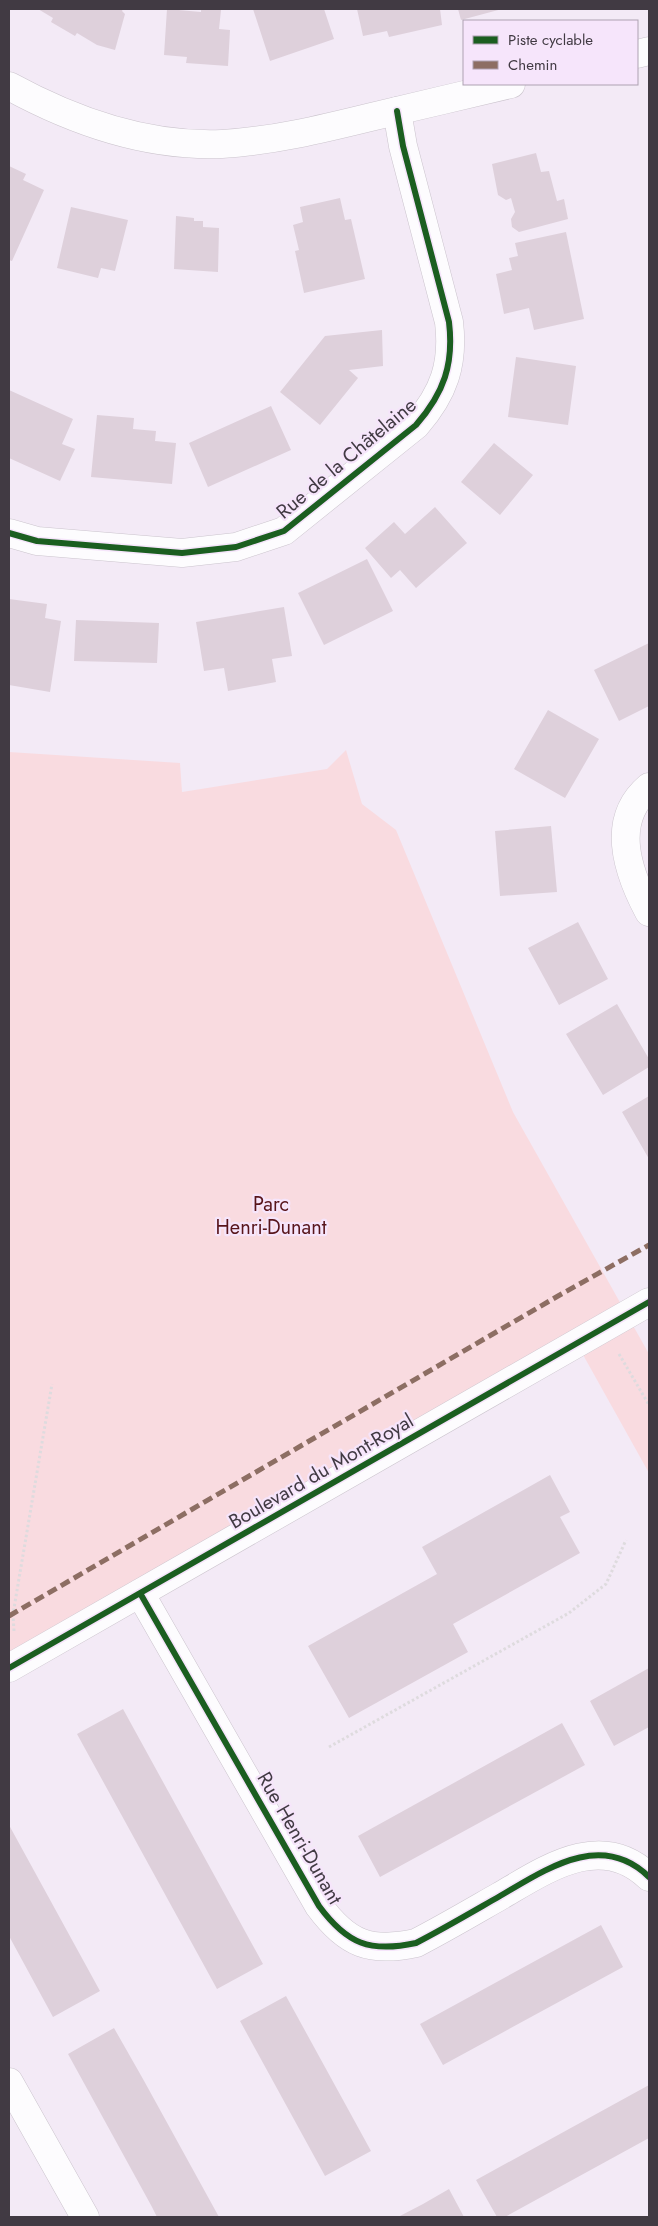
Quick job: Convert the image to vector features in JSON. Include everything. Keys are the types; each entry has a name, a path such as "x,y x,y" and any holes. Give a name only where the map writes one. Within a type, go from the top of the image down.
{"street":[{"path":"9,86 31,98 83,120 147,138 221,144 309,132 507,85"},
{"name":"Rue de la Châtelaine","path":"9,533 37,541 182,554 236,547 284,531 416,425 431,408 442,389 448,370 452,344 449,322 403,146 397,111"},
{"path":"649,787 643,792 632,810 625,831 630,871 649,912"},
{"name":"Boulevard du Mont-Royal","path":"12,1666 649,1302"},
{"name":"Rue Henri-Dunant","path":"140,1593 319,1906 333,1925 351,1939 370,1945 396,1947 416,1943 548,1868 575,1858 606,1855 635,1866 649,1877"},
{"path":"9,2082 85,2217"}],"path":[{"path":"604,1328 649,1406"},
{"path":"12,1666 12,1614 52,1384"},
{"path":"329,1747 569,1613 606,1584 626,1540"}],"green space":[{"name":"Parc Henri-Dunant","path":"346,750 362,804 396,830 513,1112 649,1354 649,1473 577,1344 9,1668 9,752 180,763 182,792 327,769"}],"building":[{"path":"38,9 123,9 122,11 125,14 115,50 97,45 77,33 75,36 51,22 53,18"},
{"path":"167,9 201,12 201,9 221,10 219,29 230,30 228,66 186,63 187,57 164,55"},
{"path":"253,9 324,9 334,39 270,61"},
{"path":"357,9 440,9 442,25 389,37 387,31 363,36"},
{"path":"458,9 502,9 461,20"},
{"path":"536,153 541,172 549,171 557,201 564,199 568,219 519,232 512,227 511,219 515,212 511,198 506,200 498,195 492,164"},
{"path":"9,166 26,174 23,180 44,190 12,261 9,260"},
{"path":"340,198 345,220 351,219 365,279 304,293 295,251 299,250 293,225 303,222 300,207"},
{"path":"71,207 128,220 115,271 101,268 98,278 57,268"},
{"path":"176,216 194,218 194,221 203,221 203,227 219,228 218,272 174,269"},
{"path":"566,232 584,319 534,330 529,308 504,314 496,274 512,270 509,258 518,256 515,243"},
{"path":"382,330 383,366 349,370 358,378 320,425 280,392 325,336"},
{"path":"516,357 576,366 568,425 508,417"},
{"path":"9,390 73,419 62,444 75,449 60,481 9,458"},
{"path":"271,406 291,450 208,487 189,443"},
{"path":"97,415 134,418 133,429 156,431 155,441 176,443 172,484 91,477"},
{"path":"494,443 533,475 500,515 461,482"},
{"path":"435,507 467,543 416,588 400,570 391,578 365,548 394,522 405,534"},
{"path":"367,559 393,611 324,645 298,593"},
{"path":"9,599 47,604 45,618 61,621 50,692 9,685"},
{"path":"284,607 292,656 272,659 276,682 228,691 224,668 204,671 196,622"},
{"path":"76,620 159,623 157,663 74,661"},
{"path":"649,643 649,706 619,721 594,670"},
{"path":"548,710 599,739 565,798 514,769"},
{"path":"551,826 557,892 500,896 495,831"},
{"path":"578,922 608,979 559,1005 528,948"},
{"path":"617,1004 649,1059 649,1067 603,1095 566,1034"},
{"path":"649,1096 649,1159 622,1112"},
{"path":"550,1475 570,1512 560,1517 580,1553 453,1624 468,1652 349,1718 308,1646 437,1574 422,1547"},
{"path":"649,1668 649,1727 614,1746 590,1701"},
{"path":"123,1709 263,1964 217,1989 77,1734"},
{"path":"562,1723 585,1765 380,1877 358,1836"},
{"path":"9,1825 100,1991 53,2017 9,1936"},
{"path":"601,1925 623,1967 443,2065 420,2024"},
{"path":"286,1996 371,2151 325,2176 240,2021"},
{"path":"114,2028 219,2217 157,2217 68,2054"},
{"path":"649,2085 649,2138 505,2217 497,2217 476,2180"},
{"path":"449,2189 464,2217 398,2217 423,2204"}],"marked path":[{"path":"9,1616 558,1296 649,1245"}],"cycle path":[{"path":"9,533 37,541 182,553 236,547 284,531 416,425 434,401 445,377 450,351 450,337 449,322 403,146 397,111"},
{"path":"9,1668 649,1302"},
{"path":"140,1593 319,1906 329,1919 350,1937 372,1946 400,1946 416,1943 536,1875 573,1859 612,1856 631,1863 649,1877"}]}
